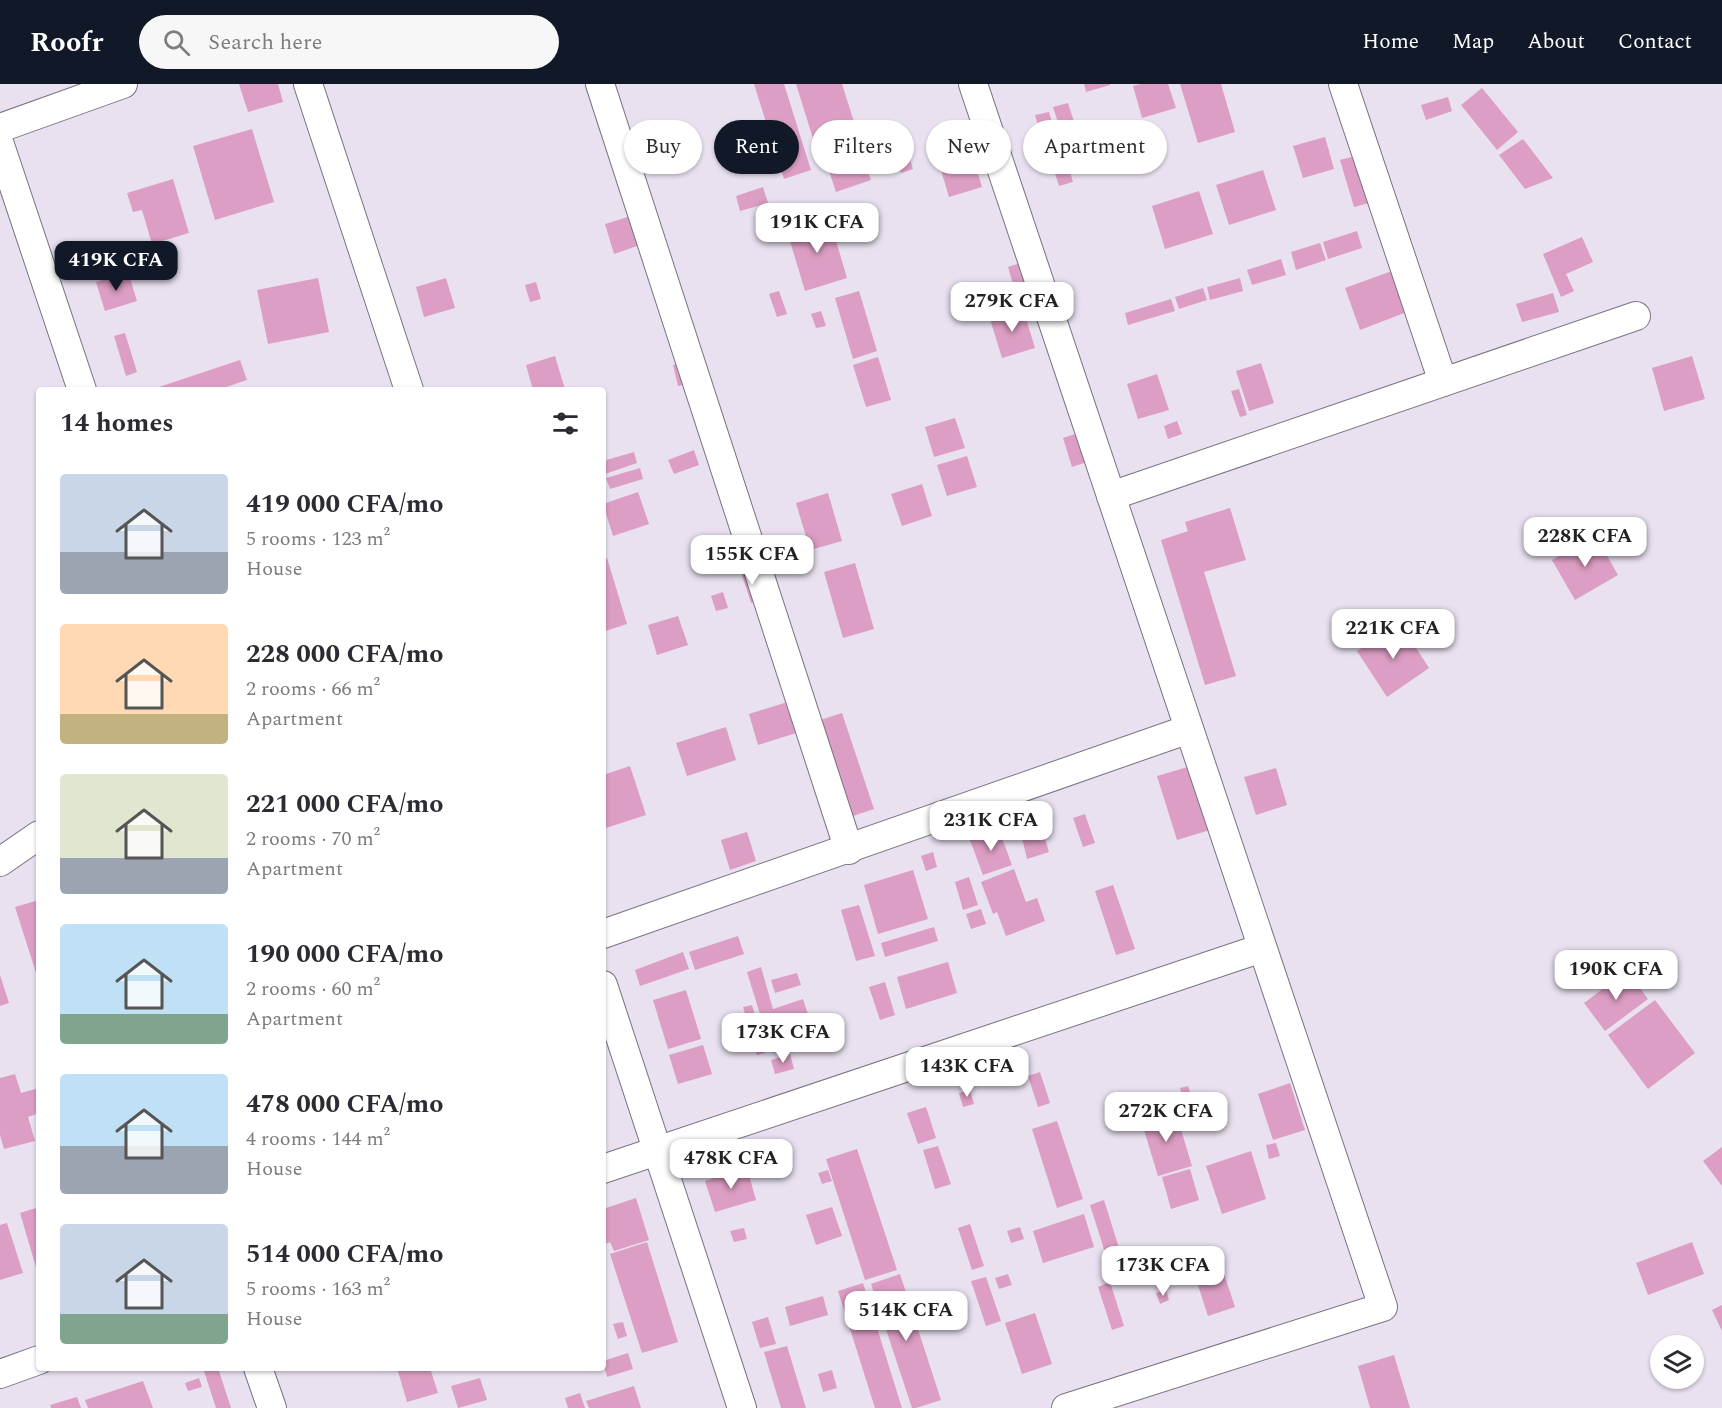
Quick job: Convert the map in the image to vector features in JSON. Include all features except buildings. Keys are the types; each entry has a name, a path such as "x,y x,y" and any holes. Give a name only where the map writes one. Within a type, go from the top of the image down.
{"street":[{"path":"0,128 123,84"},
{"path":"308,84 408,387"},
{"path":"600,84 849,849"},
{"path":"973,84 1383,1307 1066,1408"},
{"path":"1343,84 1443,382"},
{"path":"0,145 81,387"},
{"path":"1111,496 1636,316"},
{"path":"606,933 1189,729"},
{"path":"0,862 36,837"},
{"path":"606,1168 1262,948"},
{"path":"606,994 742,1408"},
{"path":"0,1374 36,1361"},
{"path":"259,1371 272,1408"}]}
